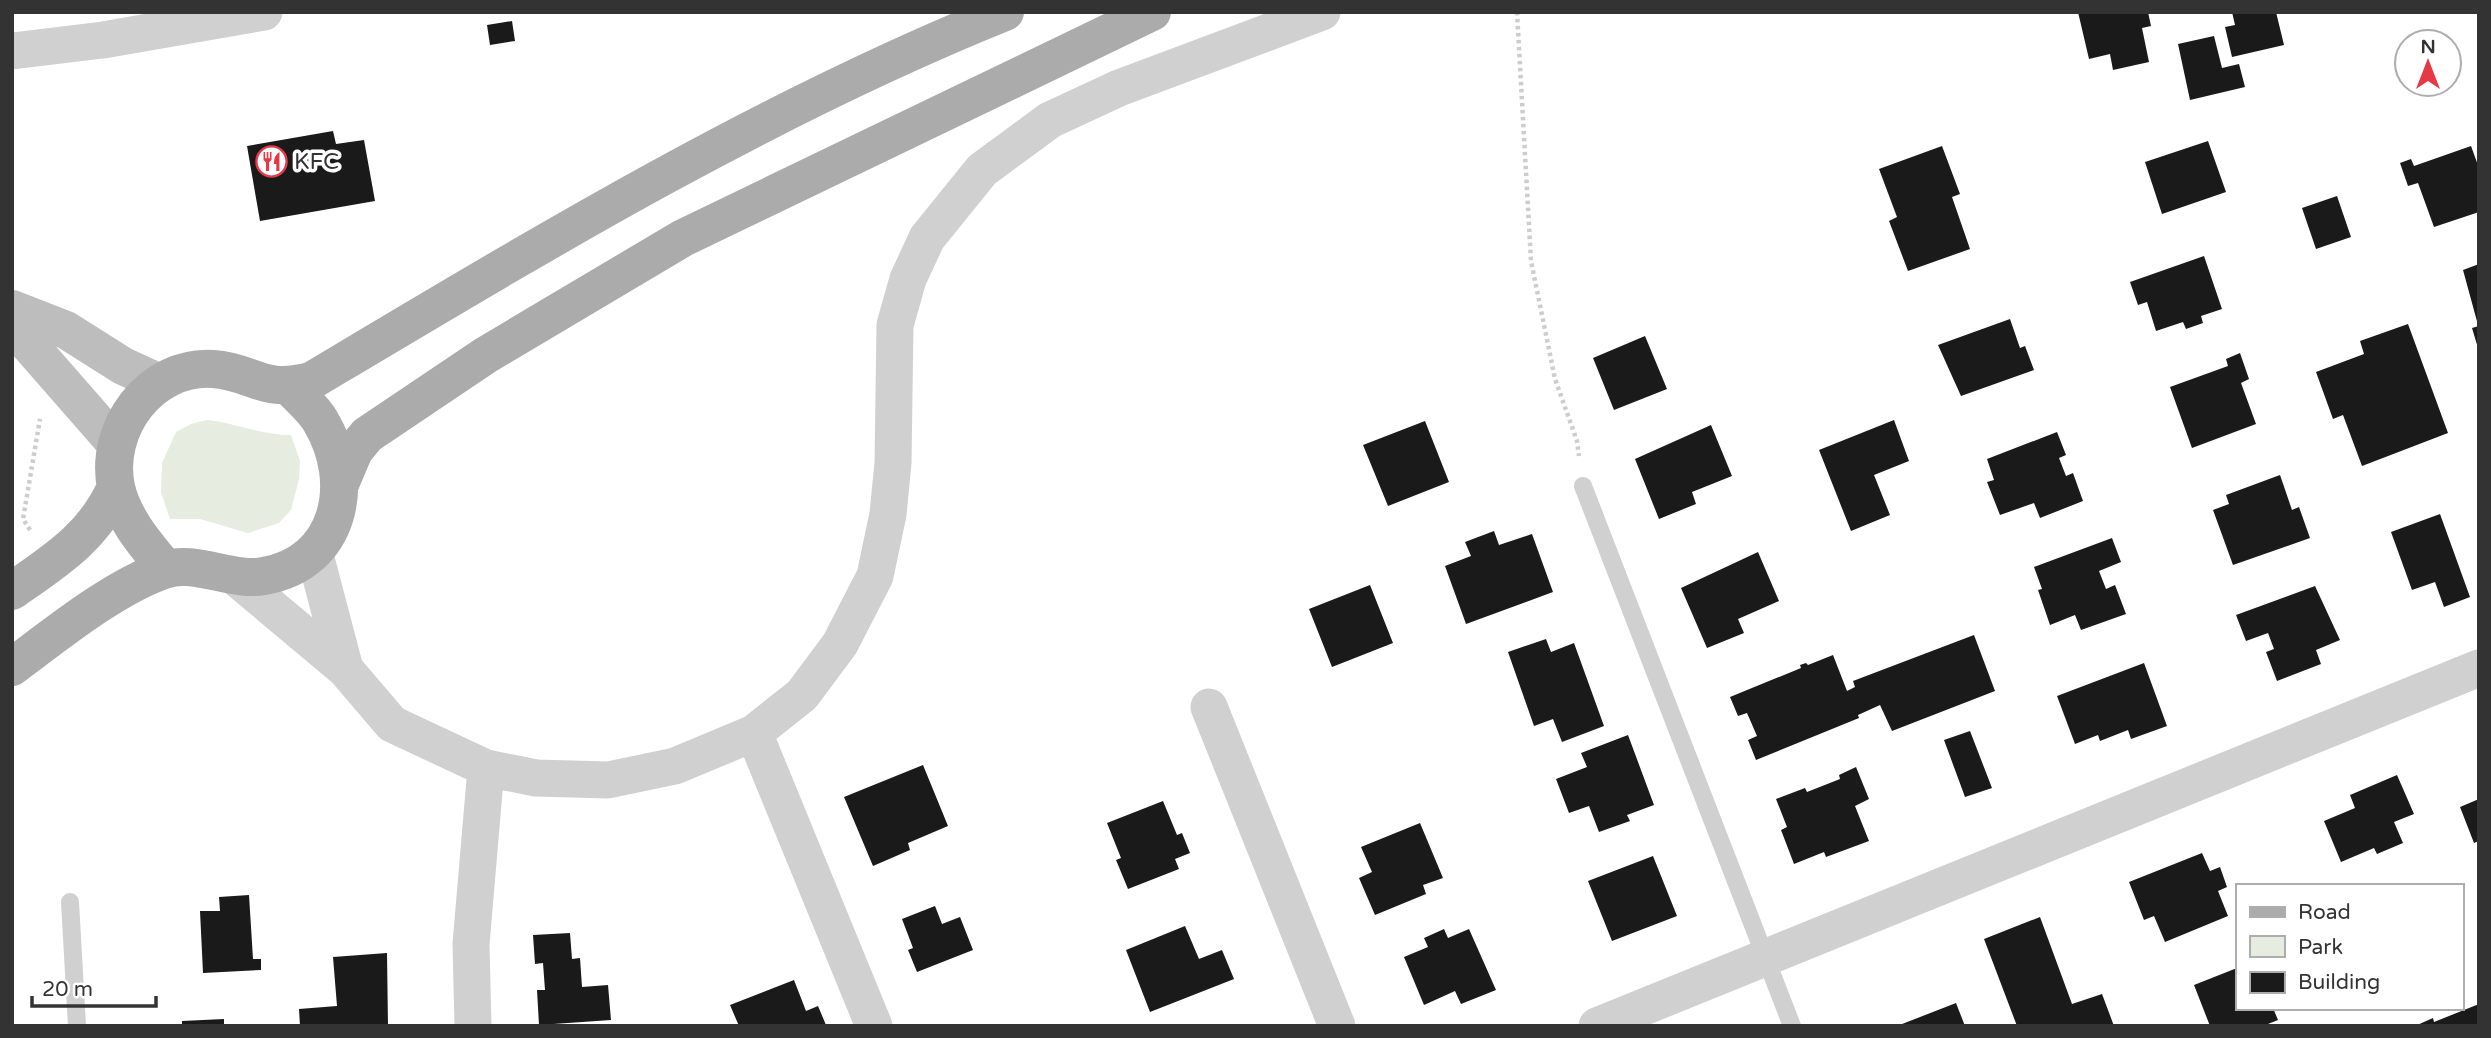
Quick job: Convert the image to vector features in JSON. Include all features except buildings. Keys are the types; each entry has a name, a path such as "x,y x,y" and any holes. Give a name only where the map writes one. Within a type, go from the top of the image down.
{"main road":[{"path":"12,591 54,562 104,514 116,487 116,444 131,409 160,383 191,372 212,369 268,385 290,387 311,381 547,240 808,100 1005,12"},
{"path":"12,667 89,612 166,569 186,568 234,576 262,577 293,569 329,534 337,512 340,484 354,451 367,435 486,355 683,238 1152,12"},
{"path":"290,387 321,421 332,446 340,484"},
{"path":"116,487 139,536 166,569"}],"street":[{"path":"12,51 103,40 264,12"},
{"path":"234,576 345,669 392,724 486,768 536,778 608,780 675,766 754,733 802,695 840,644 875,576 888,514 893,463 891,394 895,325 908,279 927,238 982,170 1051,120 1119,88 1322,12"},
{"path":"12,309 66,330 123,366 160,383"},
{"path":"12,325 116,444"},
{"path":"314,551 345,669"},
{"path":"1597,1026 2479,668"},
{"path":"1209,707 1337,1026"},
{"path":"754,733 874,1026"},
{"path":"473,1026 471,944 486,768"}],"lane":[{"path":"1583,486 1792,1026"},
{"path":"71,902 76,1026"}],"path":[{"path":"1517,12 1531,261 1555,379 1577,441 1583,486"},
{"path":"33,536 23,519 41,416"}],"green space":[{"path":"207,420 291,435 300,461 299,479 291,510 279,523 248,533 200,519 170,519 161,492 162,463 176,432"}],"place":[{"name":"KFC","path":"271,162"}]}
